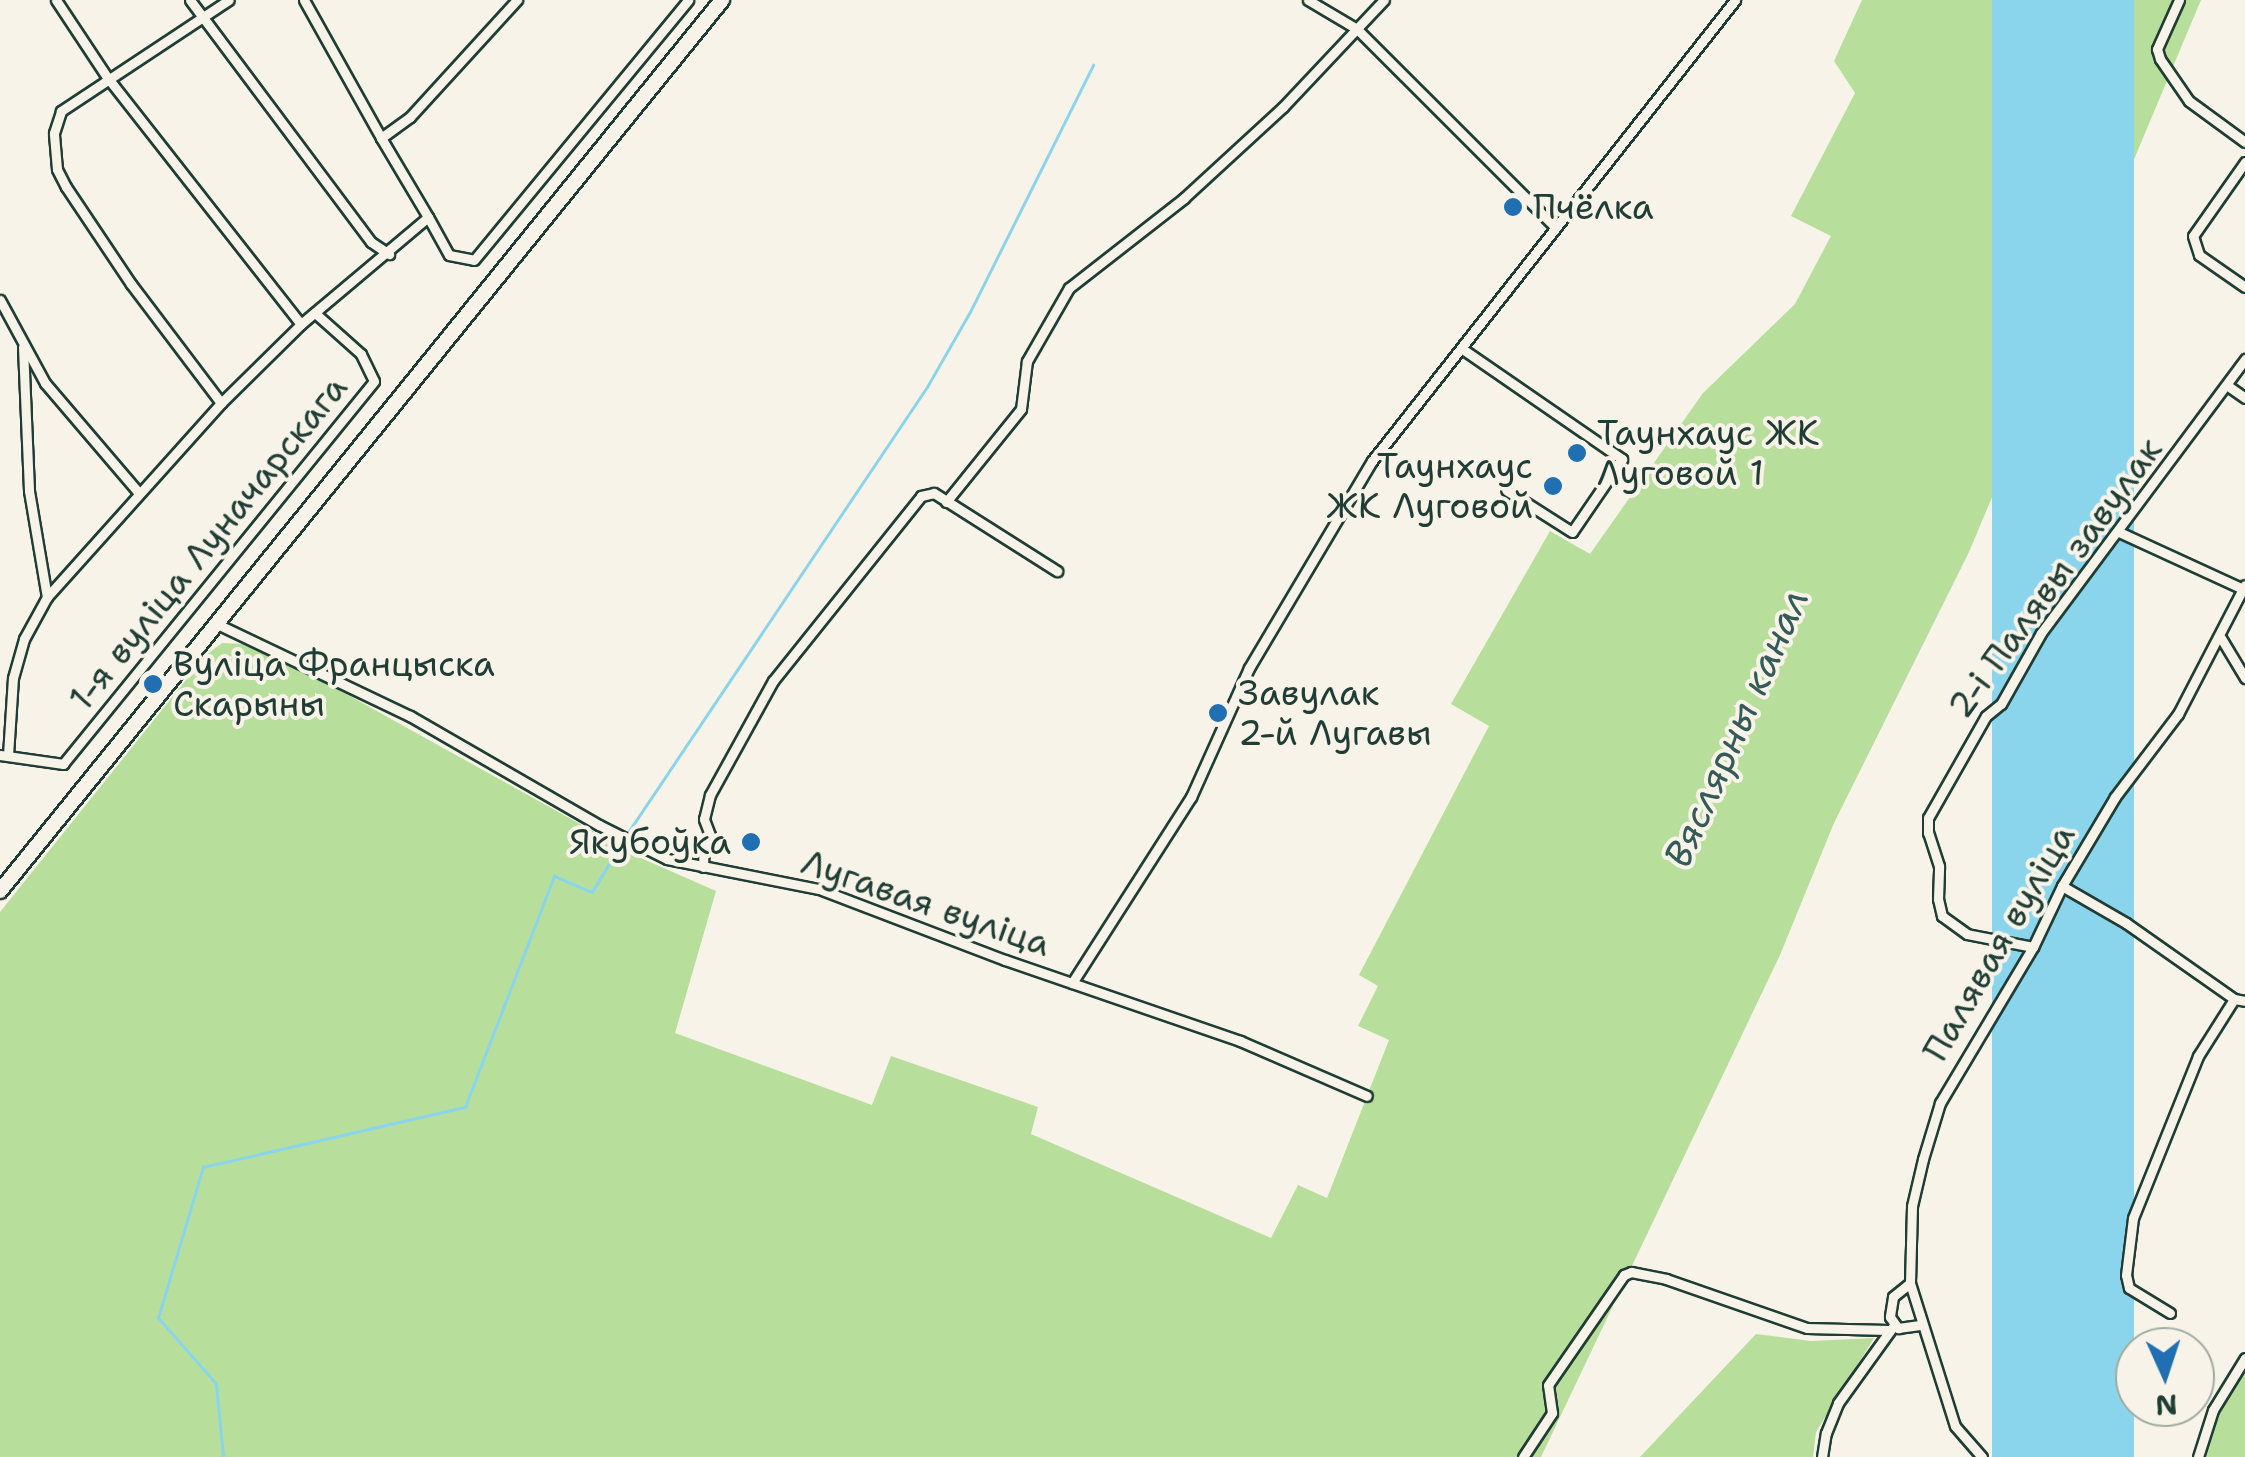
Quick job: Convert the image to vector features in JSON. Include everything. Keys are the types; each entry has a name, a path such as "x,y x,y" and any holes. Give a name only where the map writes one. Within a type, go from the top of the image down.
{"street":[{"path":"56,0 107,78 301,324"},
{"path":"190,0 371,242 389,254"},
{"path":"221,404 186,352 131,284 66,187 54,152 54,133 61,111 228,0"},
{"path":"304,0 449,256 474,260 688,0"},
{"path":"382,138 410,117 516,0"},
{"path":"0,890 722,0"},
{"path":"1308,0 1357,28 1555,227"},
{"path":"946,502 1021,409 1026,361 1069,288 1184,198 1283,107 1384,0"},
{"name":"Лугавая вуліца","path":"1072,983 1191,797 1249,668 1372,461 1734,0"},
{"path":"2179,0 2157,49 2160,59 2189,101 2245,142"},
{"path":"2245,162 2198,226 2194,243 2198,256 2245,286"},
{"path":"4,755 14,678 24,639 47,597 221,404 301,324 389,254 428,217"},
{"path":"0,300 45,384 139,493"},
{"name":"1-я вуліца Луначарскага","path":"4,755 63,764 374,381 362,354 315,313"},
{"path":"23,347 29,491 47,597"},
{"path":"1461,348 1622,458 1572,532 1506,490"},
{"name":"2-і Палявы завулак","path":"2033,946 1967,934 1942,916 1938,900 1939,866 1928,833 1928,818 1986,716 2001,704 2041,633 2245,359"},
{"path":"2228,386 2245,398"},
{"path":"702,868 704,843 710,835 704,819 710,795 773,681 920,496 934,492 1058,571"},
{"path":"2119,532 2244,587"},
{"name":"Палявая вуліца","path":"1982,1457 1955,1426 1920,1325 1910,1283 1912,1206 1940,1103 2115,797 2178,714 2221,638 2244,587"},
{"name":"Лугавая вуліца","path":"217,624 410,716 616,834 667,858 818,889 1240,1041 1367,1096"},
{"path":"2221,638 2245,678"},
{"path":"2062,886 2126,923 2240,1000 2198,1056 2134,1218 2126,1275 2129,1288 2170,1313"},
{"path":"1522,1457 1552,1413 1548,1384 1624,1275 1631,1272 1807,1328 1920,1325"},
{"path":"1822,1457 1838,1403 1891,1328 1892,1296 1910,1283"},
{"path":"2198,1457 2212,1410 2245,1358"}],"green space":[{"path":"1862,0 2201,0 1969,552 1834,823 1780,955 1541,1457 0,1457 0,912 206,655 222,643 242,644 312,675 643,859 716,891 675,1033 872,1105 891,1056 1038,1107 1031,1134 1271,1238 1298,1185 1327,1198 1389,1040 1358,1026 1378,986 1359,975 1489,726 1451,704 1550,531 1590,554 1703,393 1795,304 1831,236 1791,216 1855,93 1834,61"},
{"path":"1756,1334 1811,1341 1874,1338 1816,1432 1813,1457 1640,1457"},
{"path":"2245,1373 2245,1457 2204,1457 2220,1412"}],"water":[{"path":"1992,0 2134,0 2134,1327 2115,1327 2115,1427 2134,1427 2134,1457 1992,1457"}],"waterway":[{"path":"629,831 927,387 970,312 1093,65"},
{"path":"223,1457 216,1384 158,1318 203,1167 465,1107 554,876 592,892 621,844"}],"place":[{"name":"Пчёлка","path":"1513,207"},
{"name":"Таунхаус ЖК Луговой 1","path":"1577,453"},
{"name":"Таунхаус ЖК Луговой","path":"1553,486"},
{"name":"Вуліца Францыска Скарыны","path":"153,684"},
{"name":"Завулак 2-й Лугавы","path":"1218,713"},
{"name":"Якубоўка","path":"751,842"}],"water label":[{"name":"Вяслярны канал","path":"1736,728"}]}
